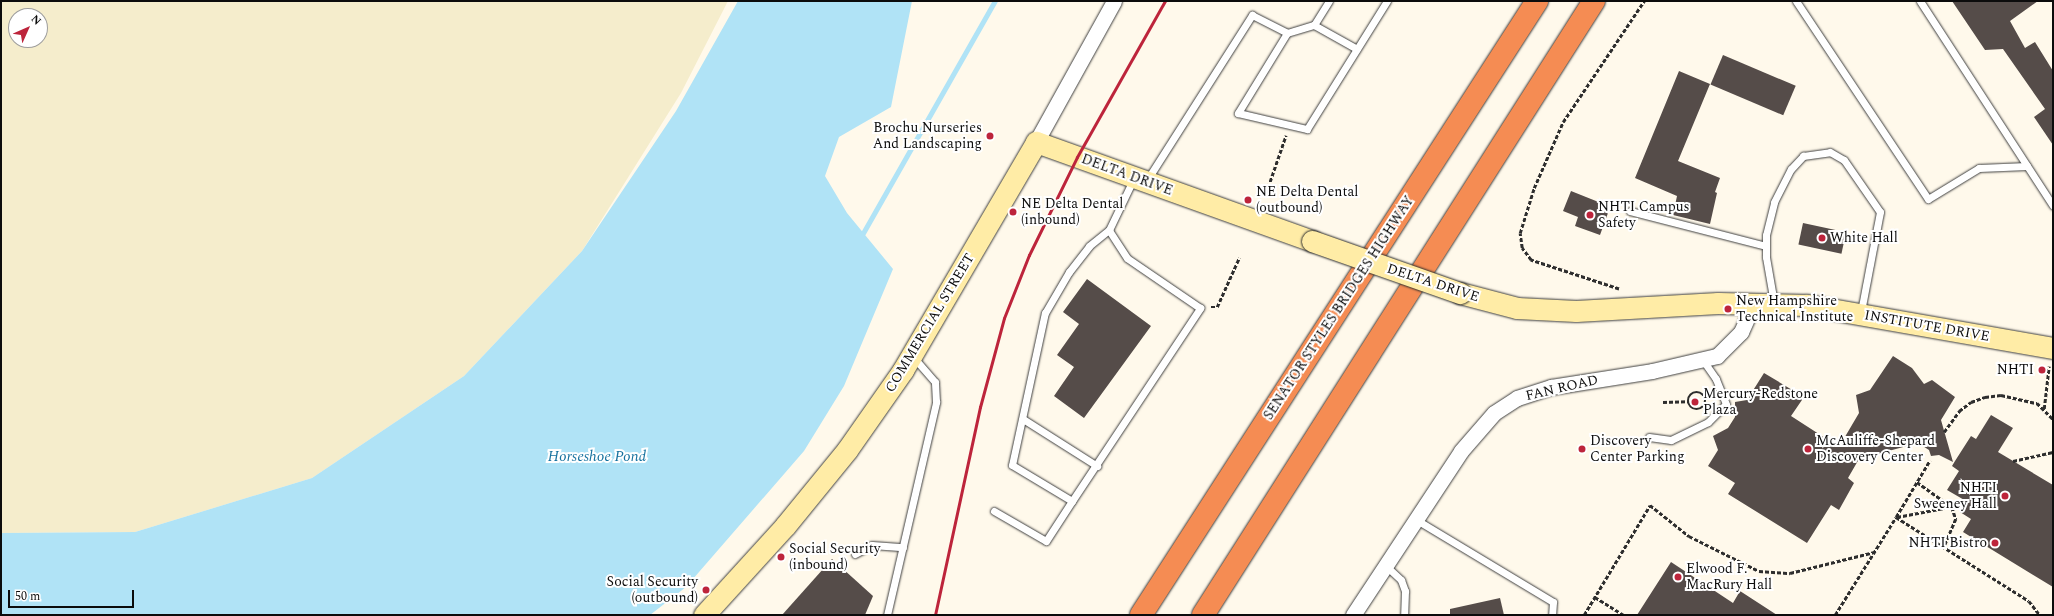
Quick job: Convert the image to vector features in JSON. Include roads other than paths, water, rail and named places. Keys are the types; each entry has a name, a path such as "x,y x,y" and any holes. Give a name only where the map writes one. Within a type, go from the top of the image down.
{"highway":[{"name":"SENATOR STYLES BRIDGES HIGHWAY","path":"1141,615 1537,1"},
{"path":"1203,615 1594,1"}],"street":[{"name":"COMMERCIAL STREET","path":"704,615 785,526 847,450 912,356 1036,142 1114,1"},
{"name":"DELTA DRIVE","path":"1036,142 1460,293 1517,308 1576,311 1754,303"},
{"name":"INSTITUTE DRIVE","path":"1754,303 1807,305 1861,314 2051,356"},
{"name":"FAN ROAD","path":"1353,615 1415,519 1479,428 1494,413 1517,398 1551,387 1652,371 1717,356 1741,332 1754,303"}],"lane":[{"path":"1329,1 1314,25 1287,33 1238,113 1307,129 1387,1"},
{"path":"1796,1 1928,199 1978,168 2027,166"},
{"path":"1920,1 2053,206"},
{"path":"1072,501 1012,465 1045,313 1069,272 1089,246 1109,230 1140,180 1252,15 1287,33"},
{"path":"1314,25 1357,48"},
{"path":"1774,304 1766,246 1774,202 1791,169 1803,156 1819,152 1830,152 1844,160 1880,212 1861,314"},
{"path":"1630,211 1766,246"},
{"path":"994,511 1046,541 1200,308 1127,258 1109,230"},
{"path":"887,615 936,402 935,382 912,356"},
{"path":"1649,438 1671,440 1708,422 1726,404 1716,379 1702,359"},
{"path":"1023,419 1097,466"},
{"path":"1415,519 1553,602 1552,615"},
{"path":"855,554 872,545 886,544 903,547"},
{"path":"1385,565 1401,580 1405,591 1404,615"}],"water":[{"name":"Horseshoe Pond","path":"738,1 912,1 891,107 839,137 825,176 847,213 893,269 844,386 804,451 686,587 650,615 1,615 1,533 135,532 312,478 464,376 582,251 676,111"}],"waterway":[{"path":"863,233 995,1"}],"railway":[{"path":"935,615 980,407 1004,318 1029,255 1077,157 1165,1"}],"place":[{"name":"Brochu Nurseries And Landscaping","path":"990,136"},
{"name":"NE Delta Dental (outbound)","path":"1248,200"},
{"name":"NE Delta Dental (inbound)","path":"1013,212"},
{"name":"NHTI Campus Safety","path":"1590,215"},
{"name":"White Hall","path":"1822,238"},
{"name":"New Hampshire Technical Institute","path":"1728,309"},
{"name":"NHTI","path":"2042,370"},
{"name":"Mercury-Redstone Plaza","path":"1695,402"},
{"name":"Discovery Center Parking","path":"1582,449"},
{"name":"McAuliffe-Shepard Discovery Center","path":"1808,449"},
{"name":"NHTI Sweeney Hall","path":"2005,496"},
{"name":"NHTI Bistro","path":"1995,543"},
{"name":"Social Security (inbound)","path":"781,557"},
{"name":"Elwood F. MacRury Hall","path":"1678,577"},
{"name":"Social Security (outbound)","path":"706,590"}]}
